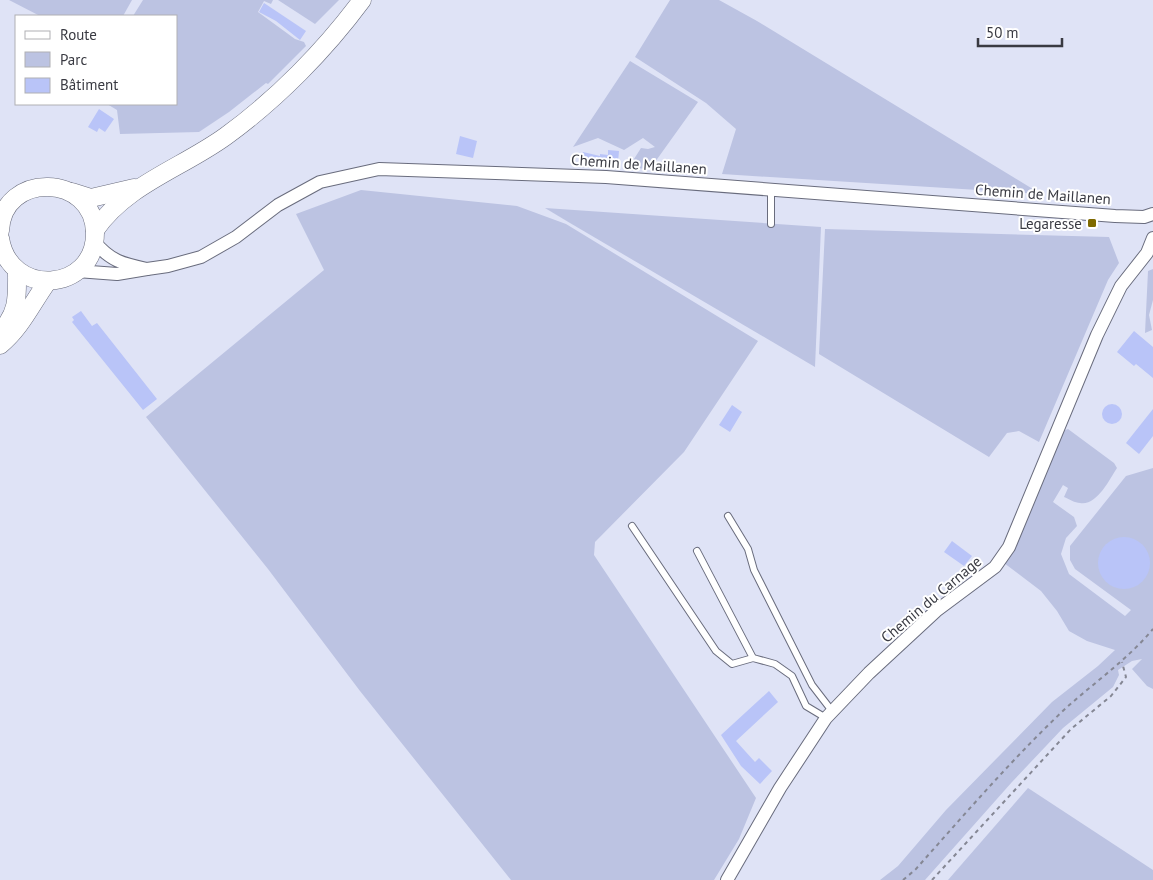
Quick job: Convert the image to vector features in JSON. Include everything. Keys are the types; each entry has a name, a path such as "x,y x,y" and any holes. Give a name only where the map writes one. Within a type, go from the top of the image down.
{"main road":[{"path":"9,266 32,279 48,281 63,279 77,271 88,258 95,236 105,216 142,186 225,137 266,104 341,28 362,0"},
{"path":"0,231 4,215 10,204 24,192 42,186 54,187 91,198 126,192 142,186"},
{"path":"66,190 86,206 92,218 95,236"},
{"path":"0,238 17,301 12,316 0,332"},
{"path":"0,345 21,323 48,281"}],"street":[{"name":"Chemin de Maillanen","path":"77,271 117,274 168,266 201,257 236,237 278,204 320,182 379,169 606,177 1115,216 1144,217 1153,214"},
{"path":"95,236 106,255 124,264 147,269"},
{"name":"Chemin du Carnage","path":"727,880 780,788 829,714 869,672 936,611 995,567 1009,547 1101,327 1121,286 1150,255 1153,238"}],"lane":[{"path":"771,190 771,224"},
{"path":"728,516 748,549 754,570 829,714"},
{"path":"632,526 716,651 732,664 753,658 775,664 792,676 806,706 829,714"},
{"path":"697,551 753,658"}],"path":[{"path":"903,880 915,870 1021,753 1066,708 1142,642 1153,629"},
{"path":"932,880 1071,728 1111,696 1126,677 1121,661"}],"green space":[{"path":"9,0 132,0 124,15 38,15"},
{"path":"143,0 273,0 271,4 264,1 258,12 295,39 304,42 306,46 268,84 266,83 229,112 199,132 120,134 117,110 109,105 178,105 178,15 134,15"},
{"path":"278,0 339,0 315,24"},
{"path":"670,0 719,0 757,21 1041,194 722,174 736,129 706,103 635,57"},
{"path":"630,61 698,102 650,169 633,168 634,159 641,148 655,147 643,138 624,150 598,138 573,147"},
{"path":"361,190 517,206 566,224 758,341 684,452 595,542 594,555 756,798 739,839 714,880 511,880 360,691 268,569 146,417 324,270 296,214"},
{"path":"545,208 821,227 815,367 570,223"},
{"path":"825,229 1109,237 1119,263 1108,280 1039,442 1019,431 1007,433 989,457 819,354"},
{"path":"1153,269 1153,300 1149,315 1152,330 1145,333 1148,271"},
{"path":"1068,429 1114,463 1117,468 1102,491 1086,503 1076,502 1064,497 1068,488 1063,485 1053,502 1074,517 1077,526 1066,538 1061,554 1069,574 1125,616 1131,610 1075,569 1070,560 1070,546 1126,476 1153,468 1153,689 1147,686 1132,669 1142,659 1132,661 1118,670 1119,675 1113,687 1063,728 925,880 880,880 898,866 946,810 1052,702 1098,666 1115,650 1087,641 1069,631 1057,611 1041,591 1004,563 1063,431"},
{"path":"1028,788 1153,870 1153,880 948,880"}],"building":[{"path":"264,3 306,31 300,40 276,21 259,12"},
{"path":"99,109 114,119 105,132 99,128 97,132 88,127"},
{"path":"460,136 477,141 473,158 456,154"},
{"path":"608,150 619,151 618,162 612,161 612,165 599,163 599,166 581,162 583,152 600,156 600,154 608,155"},
{"path":"81,311 92,326 97,323 157,399 143,410 72,322 74,320 72,317"},
{"path":"1134,331 1153,347 1153,378 1117,352"},
{"path":"1112,404 1119,407 1122,414 1119,421 1112,424 1105,421 1102,414 1105,407"},
{"path":"732,405 742,412 730,432 719,425"},
{"path":"1153,409 1153,436 1139,454 1126,443"},
{"path":"1119,537 1129,537 1143,544 1150,558 1150,568 1143,582 1129,589 1119,589 1109,585 1102,578 1098,568 1098,558 1102,548 1109,541"},
{"path":"952,541 972,556 964,566 944,552"},
{"path":"769,691 778,702 736,741 755,762 759,758 772,771 760,784 741,766 721,735"}],"place":[{"name":"Legaresse","path":"1092,223"}]}
